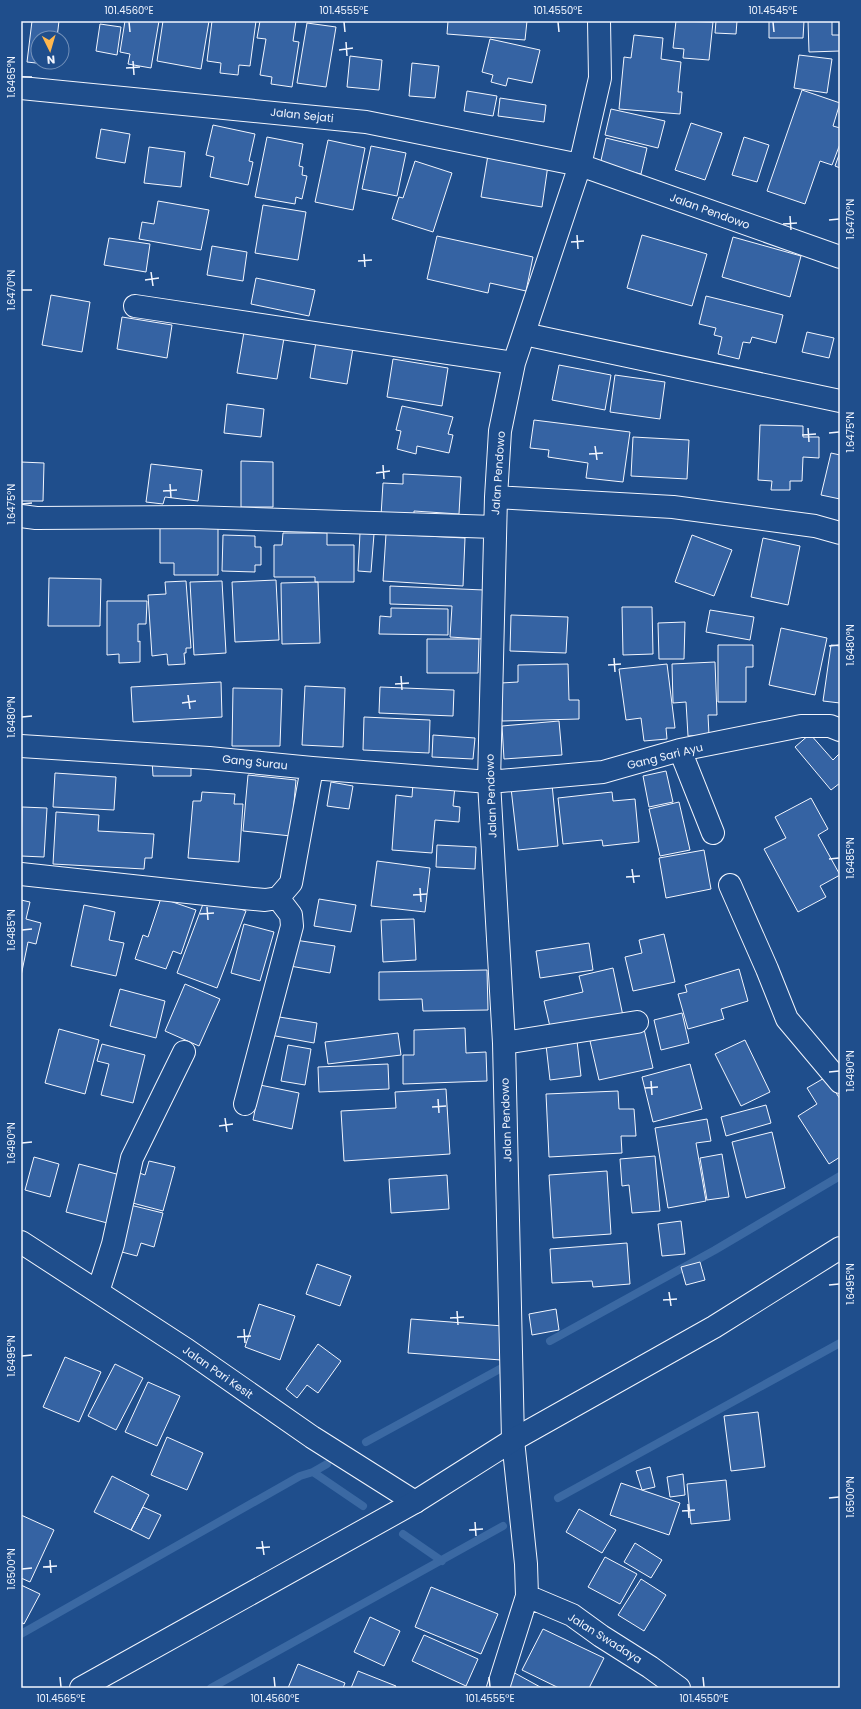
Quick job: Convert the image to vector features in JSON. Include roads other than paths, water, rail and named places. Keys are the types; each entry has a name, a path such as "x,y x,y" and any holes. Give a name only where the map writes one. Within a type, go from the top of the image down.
{"street":[{"name":"Jalan Pendowo","path":"498,1688 527,1596 526,1564 513,1440 504,1043 489,782 496,497 500,431 514,363 580,164 600,78 599,21"},
{"name":"Jalan Sejati","path":"21,88 366,122 580,164"},
{"name":"Jalan Pendowo","path":"580,164 840,257"},
{"path":"135,306 514,363"},
{"path":"524,334 840,401"},
{"path":"496,497 673,507 815,526 840,533"},
{"path":"21,516 36,518 192,517 495,526"},
{"name":"Gang Sari Ayu","path":"489,782 603,772 680,750 801,726 830,726 840,730"},
{"name":"Gang Surau","path":"21,746 209,758 489,782"},
{"path":"680,750 713,833"},
{"path":"21,874 243,898 265,900 278,898 291,883 312,768"},
{"path":"730,885 787,1019 840,1082"},
{"path":"245,1104 292,926 291,915 278,898"},
{"path":"504,1043 637,1022"},
{"path":"98,1292 113,1244 132,1158 184,1052"},
{"name":"Jalan Pari Kesit","path":"21,1242 187,1350 312,1437 416,1502"},
{"path":"84,1687 416,1502 513,1440 714,1327 840,1248"},
{"name":"Jalan Swadaya","path":"527,1596 572,1616 650,1667 678,1688"}],"waterway":[{"path":"550,1341 715,1250 840,1176"},
{"path":"558,1498 840,1343"},
{"path":"366,1442 509,1364"},
{"path":"313,1472 327,1464"},
{"path":"21,1634 300,1476 313,1472 363,1506"},
{"path":"211,1688 503,1526"},
{"path":"403,1534 442,1561"}]}
